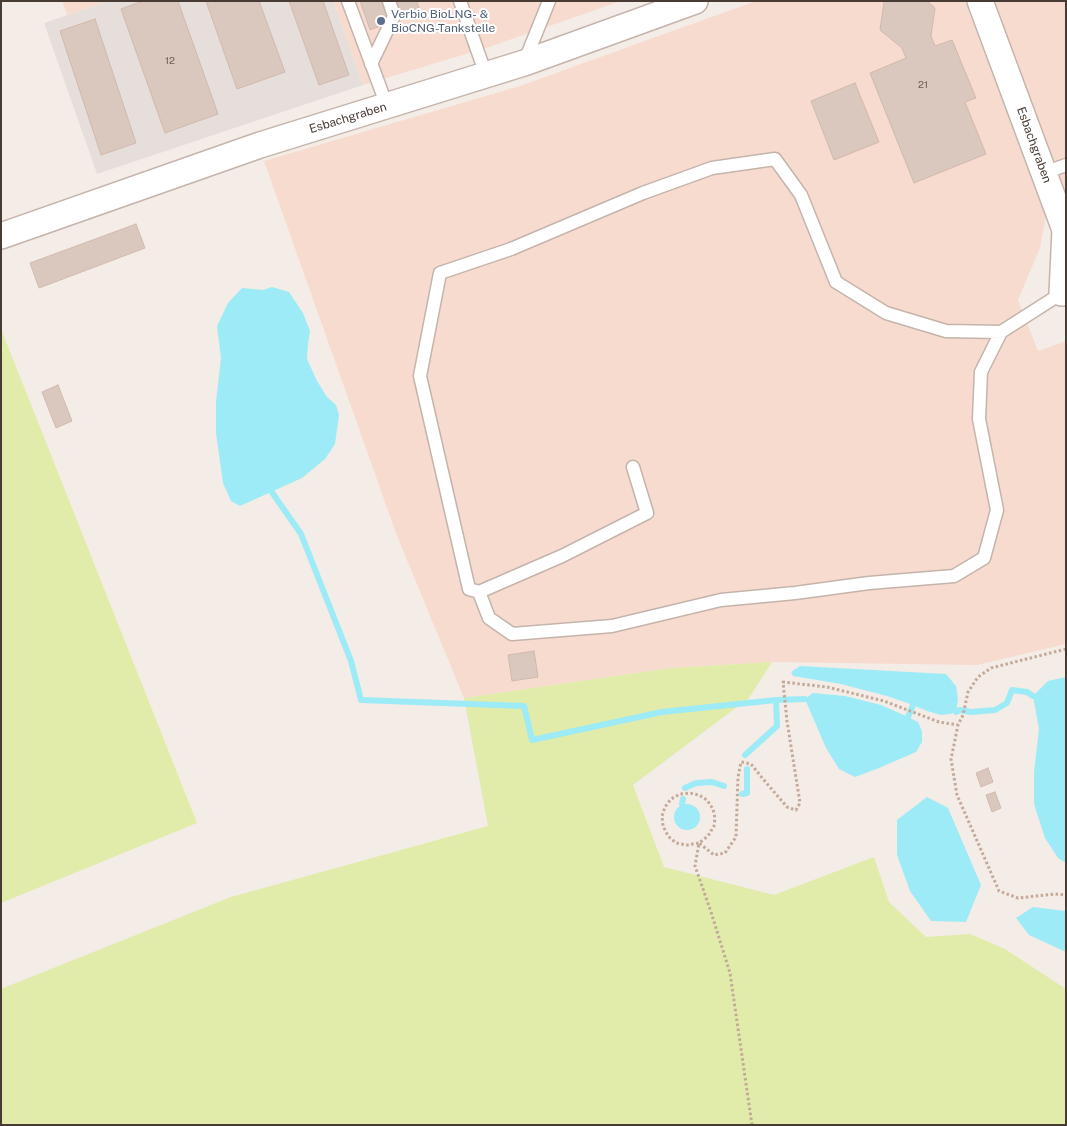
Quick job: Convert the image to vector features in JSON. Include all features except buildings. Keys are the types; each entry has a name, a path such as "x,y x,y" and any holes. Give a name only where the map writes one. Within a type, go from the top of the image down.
{"street":[{"name":"Esbachgraben","path":"1,236 260,145 524,63 695,1"},
{"name":"Esbachgraben","path":"980,1 1055,169 1065,230 1062,293"}],"lane":[{"path":"348,1 387,106"},
{"path":"371,64 394,16 389,1"},
{"path":"460,1 486,74"},
{"path":"524,63 550,1"},
{"path":"633,466 647,513 562,556 479,592 469,589 420,376 440,274 511,249 643,193 712,168 775,159 801,195 836,282 886,313 946,331 1001,332"},
{"path":"479,592 488,618 512,634 612,626 721,600 869,583 954,576 984,558 997,510 979,419 981,372 1001,332 1062,293"}],"path":[{"path":"1066,649 991,668 978,677 968,692 963,715 958,725 951,759 957,795 999,892 1018,898 1055,894 1066,895"},
{"path":"752,1125 730,973 712,912 695,866 699,843 708,836 714,826 713,810 707,800 699,795 690,793 680,794 671,799 665,807 662,816 663,826 668,836 676,843 687,845 699,843 714,855 725,853 736,837 740,762 751,764 787,807 796,810 800,803 786,721 783,682 827,687 884,701 939,722 958,725"}],"shaded area":[{"path":"62,1 109,1 67,15"},
{"path":"109,1 333,1 363,85 97,174 44,23"},
{"path":"333,1 621,1 489,47 363,85"},
{"path":"756,1 965,1 1046,216 1040,248 1018,300 1038,351 1066,341 1066,644 977,665 772,662 671,668 464,698 397,536 264,161 520,86"},
{"path":"993,1 1066,1 1066,193"}],"green space":[{"path":"1,329 197,823 1,903"},
{"path":"772,662 749,698 633,785 664,867 774,895 874,857 889,902 926,937 970,934 1005,949 1066,989 1066,1125 1,1125 1,989 231,897 488,826 464,698 671,668"}],"water":[{"path":"272,287 289,292 303,313 310,331 307,359 327,397 336,405 339,415 335,444 325,459 302,478 240,506 231,501 223,483 216,433 216,402 221,358 217,326 228,303 242,288 263,290"},
{"path":"800,666 946,674 956,686 958,699 956,712 941,715 887,696 841,684 793,676 791,672"},
{"path":"1066,677 1066,863 1058,858 1045,838 1034,804 1034,772 1039,729 1033,696 1048,681"},
{"path":"813,693 845,696 881,705 908,717 918,722 922,731 922,742 916,752 855,777 839,769 826,748 805,699"},
{"path":"927,797 948,808 981,885 966,922 931,921 910,891 897,855 897,820"},
{"path":"687,804 696,808 700,817 696,826 687,830 678,826 674,817 678,808"},
{"path":"1033,907 1066,911 1066,952 1029,935 1016,918"}],"waterway":[{"path":"269,488 301,534 351,661 361,700 524,706 532,740 662,712 776,700"},
{"path":"956,712 960,710 971,712 995,710 1007,703 1012,690 1027,692 1033,696"},
{"path":"745,755 777,726 776,700 805,699"},
{"path":"908,717 913,705"},
{"path":"742,794 747,793 747,769"},
{"path":"685,788 696,783 712,782 724,786"},
{"path":"682,804 683,799"}],"place":[{"name":"Verbio BioLNG- & BioCNG-Tankstelle","path":"381,21"}]}
